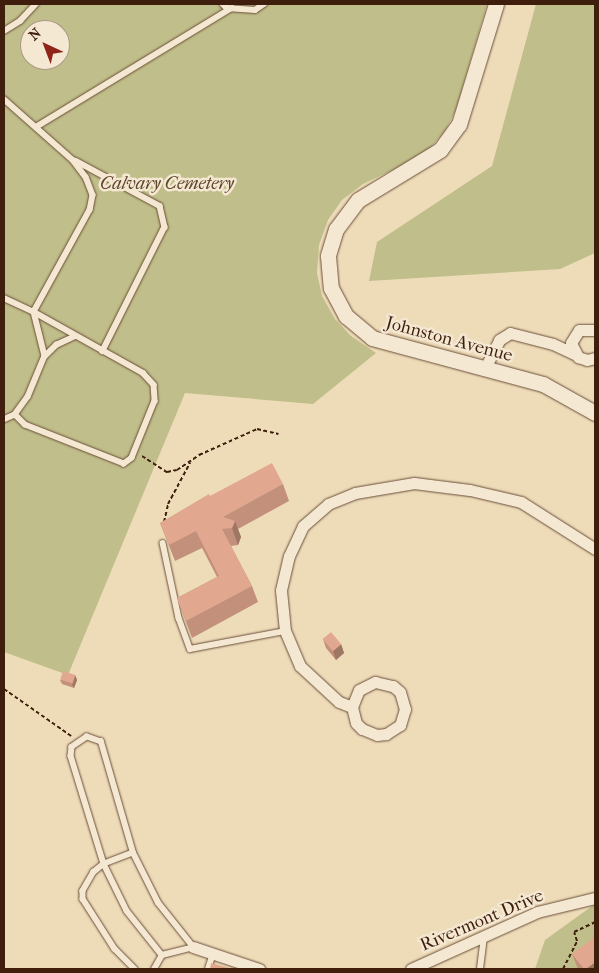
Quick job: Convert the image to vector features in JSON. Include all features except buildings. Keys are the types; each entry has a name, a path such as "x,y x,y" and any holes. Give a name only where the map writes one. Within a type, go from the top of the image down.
{"street":[{"name":"Johnston Avenue","path":"496,4 458,124 440,150 358,200 336,228 328,256 331,288 346,316 372,338 484,370 543,384 595,413"},
{"path":"553,344 572,338 584,328 595,330"},
{"path":"484,370 499,340 510,333 553,344 582,360 595,358"},
{"path":"572,338 574,354"},
{"path":"352,707 339,702 300,666 285,631 281,590 289,556 303,526 328,504 355,493 414,483 470,490 521,502 566,527 595,549"},
{"path":"375,682 384,683 400,692 405,709 400,725 386,734 377,736 362,730 356,723 352,707 359,690 375,682"},
{"name":"Rivermont Drive","path":"411,969 538,912 595,898"},
{"path":"193,947 259,969"}],"lane":[{"path":"4,31 20,21 36,4"},
{"path":"223,4 232,8 255,10 264,4"},
{"path":"36,127 232,8"},
{"path":"4,99 73,160 86,177 93,195 90,210 34,312 45,356"},
{"path":"73,160 160,206 165,227 103,351"},
{"path":"4,298 34,312 143,373 154,385 155,402 132,458 124,464 25,425 15,415"},
{"path":"4,420 15,415 28,397 45,356 56,345 75,336"},
{"path":"162,543 179,618 190,649 285,631"},
{"path":"154,969 162,955 193,947 158,903 133,853 101,742 87,737 78,741 71,756 104,864 127,911 162,955"},
{"path":"133,853 104,864 94,872 83,891 83,899 115,949 134,969"},
{"path":"480,969 484,936"},
{"path":"208,969 213,954"}],"path":[{"path":"132,458 144,456 167,472 177,470 225,442 258,429 278,434"},
{"path":"162,543 168,504 191,461"},
{"path":"4,689 78,741"},
{"path":"563,969 577,941 574,932 595,922"}],"green space":[{"name":"Calvary Cemetery","path":"4,4 487,4 456,110 445,131 430,148 411,161 363,184 342,200 328,220 319,245 317,273 322,296 335,319 351,336 376,353 313,404 185,393 68,675 4,652"},
{"path":"536,4 595,4 595,253 560,269 369,281 377,242 492,166"},
{"path":"595,904 595,956 579,969 535,969 545,940"}]}
